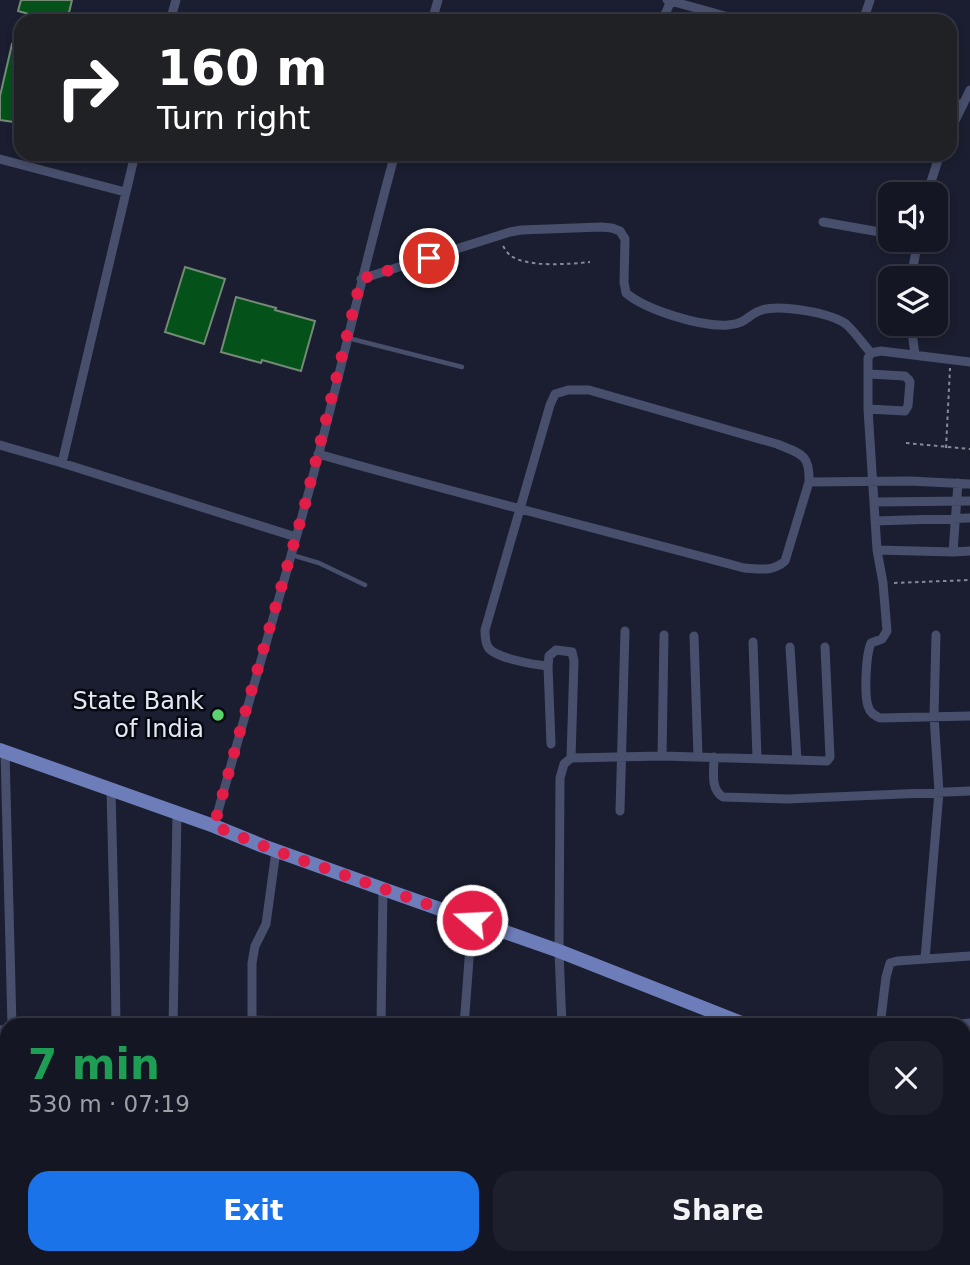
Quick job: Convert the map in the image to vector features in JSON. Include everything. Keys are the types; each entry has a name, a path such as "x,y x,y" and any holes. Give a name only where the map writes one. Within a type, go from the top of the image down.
{"main road":[{"path":"3,751 559,951 729,1018"}],"street":[{"path":"669,1 717,14"},
{"path":"957,117 970,90"},
{"path":"957,104 963,105"},
{"path":"0,159 125,191"},
{"path":"62,463 133,161"},
{"path":"214,826 296,537 393,161"},
{"path":"931,182 938,161"},
{"path":"822,222 878,232"},
{"path":"361,279 522,230 612,228 620,231 625,239 625,293 633,299 688,320 727,326 743,323 761,310 779,308 814,312 834,317 847,325 871,353"},
{"path":"913,336 915,355"},
{"path":"871,353 970,362"},
{"path":"871,353 868,358 868,409 877,550 887,631 882,639 871,643 869,648 867,705 871,713 880,718 970,716"},
{"path":"868,409 905,411 908,407 909,382 905,376 869,374"},
{"path":"318,454 433,487 520,508 744,568 765,570 778,567 785,561 809,482 809,466 802,454 778,443 589,390 568,390 555,394 550,405 520,508 485,630 488,648 496,654 548,666"},
{"path":"0,445 296,537"},
{"path":"809,482 910,481 970,484"},
{"path":"953,552 958,483"},
{"path":"874,502 970,501"},
{"path":"875,521 970,518"},
{"path":"877,550 970,551"},
{"path":"620,811 625,631"},
{"path":"662,756 664,635"},
{"path":"925,959 939,792 934,716 936,635"},
{"path":"694,636 698,757"},
{"path":"753,642 757,758"},
{"path":"790,647 797,760"},
{"path":"562,1018 559,951 560,778 564,764 571,758 621,756 827,761 830,757 825,647"},
{"path":"551,744 549,656 555,650 569,651 574,656 571,758"},
{"path":"3,751 12,1018"},
{"path":"714,757 714,787 723,797 788,799 970,791"},
{"path":"111,790 116,1018"},
{"path":"173,1018 177,813"},
{"path":"252,1018 252,963 255,946 266,924 276,851"},
{"path":"381,1018 383,889"},
{"path":"465,1018 472,920"},
{"path":"881,1018 890,963 970,956"}],"lane":[{"path":"347,338 462,368"},
{"path":"291,555 319,563 365,585"}],"path":[{"path":"496,236 511,256 534,263 590,262"},
{"path":"946,448 951,360"},
{"path":"906,443 970,449"},
{"path":"883,583 970,580"}],"building":[{"path":"21,0 72,0 69,14 29,14 18,11"},
{"path":"14,44 14,122 0,120 0,96"},
{"path":"185,267 225,279 204,344 165,332"},
{"path":"236,297 315,321 301,371 221,352"}],"place":[{"name":"State Bank of India","path":"218,715"}],"route":[{"path":"429,258 361,279 304,508 214,826 276,851 472,920"}]}
